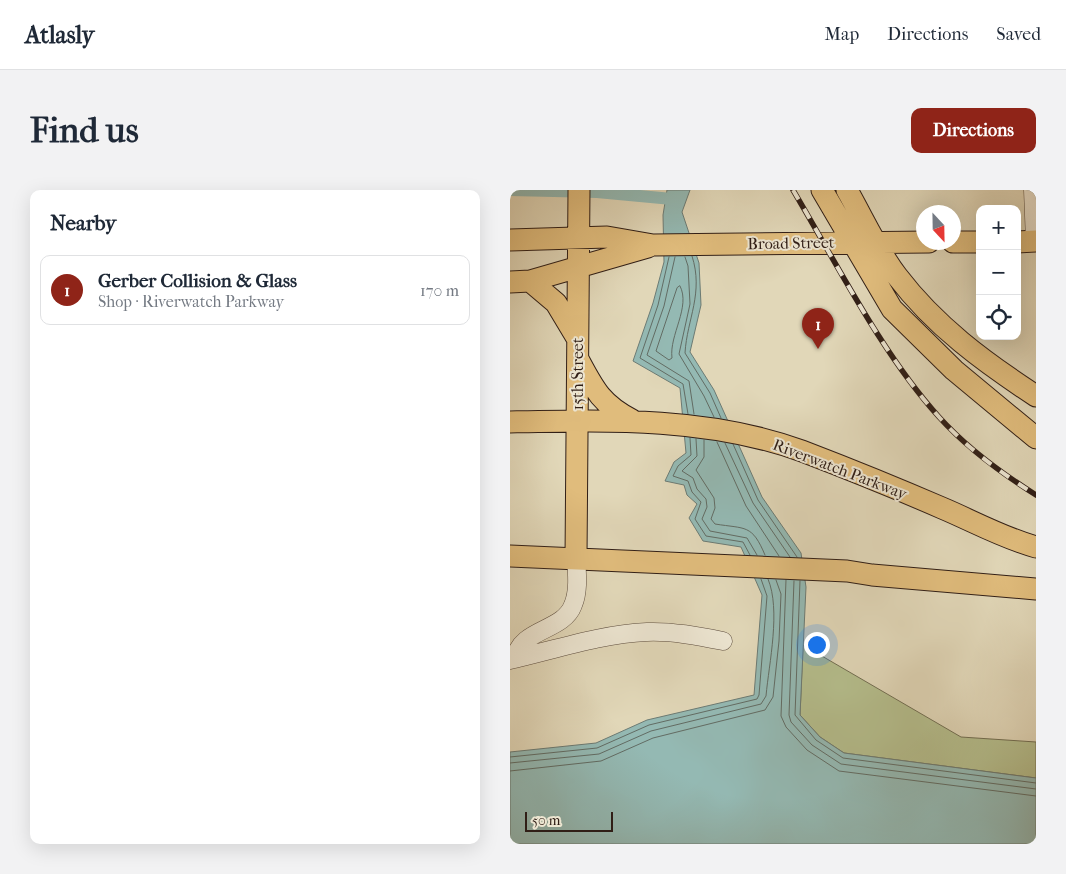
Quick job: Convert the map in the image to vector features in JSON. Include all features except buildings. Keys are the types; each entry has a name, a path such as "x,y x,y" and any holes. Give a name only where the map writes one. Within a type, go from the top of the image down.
{"main road":[{"name":"15th Street","path":"576,558 579,190"},
{"path":"822,190 851,242 892,308 954,370 1036,438"},
{"path":"847,190 896,275 928,313 962,344 1036,396"},
{"name":"Broad Street","path":"510,240 607,237 653,245 916,242"},
{"path":"961,242 976,242"},
{"name":"Broad Street","path":"520,281 653,245"},
{"path":"520,281 556,303 602,400 615,411 639,422"},
{"name":"Riverwatch Parkway","path":"510,422 577,420 639,422 725,432 800,451 941,507 1021,543 1036,547"},
{"path":"510,556 847,571 1036,589"}],"street":[{"path":"1030,241 1033,190"},
{"path":"512,659 522,643 559,621 571,610 576,592 576,558"},
{"path":"512,659 646,632 693,635 723,641"}],"green space":[{"path":"803,645 961,737 1036,742 1036,778 844,753 820,737 800,715"}],"water":[{"path":"667,190 690,190 682,212 699,263 701,305 690,352 714,390 762,497 801,553 806,587 800,715 820,737 844,753 1036,778 1036,844 510,844 510,752 596,743 647,720 754,695 762,595 741,547 703,541 689,518 697,504 687,495 684,485 665,481 674,462 686,453 680,388 633,361 653,303 664,262 663,215"}],"waterway":[{"path":"510,190 597,192 672,199 672,209"}],"railway":[{"path":"793,190 861,308 918,392 939,417 973,450 997,469 1036,495"}],"place":[{"name":"Gerber Collision & Glass","path":"818,349"}]}
